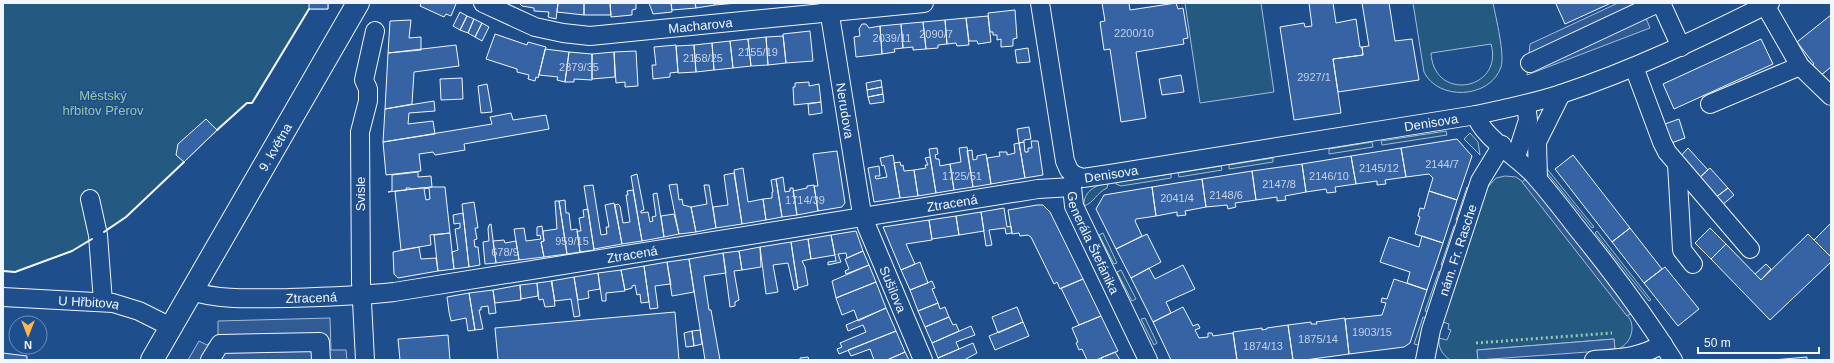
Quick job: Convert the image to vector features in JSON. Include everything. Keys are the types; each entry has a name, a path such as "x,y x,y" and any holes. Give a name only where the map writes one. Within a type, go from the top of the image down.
{"main road":[{"name":"9. května","path":"152,360 358,3"}],"street":[{"name":"Macharova","path":"483,3 535,27 563,33 590,36 828,8 924,3"},
{"name":"Generála Štefánika","path":"1040,3 1065,161 1073,181 1076,214 1148,360"},
{"path":"1530,63 1659,3 1681,47"},
{"name":"Denisova","path":"1073,181 1083,178 1476,115 1526,104 1561,94 1634,67 1681,47 1768,4"},
{"path":"1768,4 1800,66 1829,91"},
{"name":"Nerudova","path":"828,8 859,199 864,217"},
{"name":"Svisle","path":"365,360 362,296 360,132 368,101 368,89 364,80 375,31"},
{"path":"1710,104 1800,66"},
{"path":"1634,67 1662,142 1677,164 1750,249"},
{"path":"1538,179 1537,142 1561,94"},
{"name":"nám. Fr. Rasche","path":"1425,360 1431,330 1480,181 1508,151 1518,150 1528,120 1526,104"},
{"path":"1476,115 1481,128 1538,179 1606,264 1673,360"},
{"path":"1677,164 1682,250 1693,264"},
{"name":"Ztracená","path":"191,291 212,296 236,298 362,296 410,290 1038,190 1073,181"},
{"path":"90,199 98,235 103,302"},
{"name":"Sušilova","path":"864,217 923,360"},
{"name":"U Hřbitova","path":"3,297 103,302 132,309 170,327"},
{"path":"210,360 220,344 320,342 321,360"},
{"path":"1594,360 1635,356 1646,353 1663,344"}],"green space":[{"name":"Městský hřbitov Přerov","path":"3,3 328,3 328,9 309,9 252,103 246,103 126,217 72,251 15,272 3,271"},
{"path":"1185,3 1261,3 1274,92 1200,103"},
{"path":"1413,3 1493,3 1502,54 1501,67 1495,78 1486,85 1475,90 1452,92 1440,88 1431,81 1424,72","holes":["1491,44 1492,60 1488,72 1479,80 1467,84 1455,84 1443,79 1435,69 1431,53"]},
{"path":"1446,131 1447,135 1382,145 1381,141"},
{"path":"1470,133 1478,142 1480,155 1464,139"},
{"path":"1372,142 1373,147 1329,154 1329,149"},
{"path":"1273,158 1273,162 1229,169 1229,165"},
{"path":"1545,164 1548,170 1594,227 1592,228 1548,174 1545,169"},
{"path":"1221,166 1222,170 1179,177 1178,173"},
{"path":"1171,174 1171,178 1121,186 1116,184 1116,182"},
{"path":"1505,176 1516,177 1523,182 1630,319 1632,324 1631,334 1624,346 1615,350 1614,339 1477,350 1478,360 1450,360 1443,353 1439,345 1439,338 1447,340 1451,330 1448,329 1449,324 1443,322 1487,188 1496,178"},
{"path":"1108,183 1107,188 1084,206 1084,201 1088,193 1094,187"},
{"path":"1467,187 1471,189 1460,221 1456,220"},
{"path":"1454,226 1458,227 1445,266 1441,265"},
{"path":"1597,231 1651,300 1649,301 1595,233"},
{"path":"1103,233 1117,263 1114,264 1099,235"},
{"path":"1121,270 1136,299 1132,301 1117,272"},
{"path":"1439,271 1443,272 1429,313 1425,311"},
{"path":"1423,317 1427,318 1418,345 1414,344"},
{"path":"1145,318 1157,343 1154,345 1141,319"}],"shaded area":[{"path":"1618,3 1640,3 1650,28 1527,75 1530,44"},
{"path":"1528,177 1635,311 1627,316 1522,182"},
{"path":"330,318 331,350 346,350 347,360 188,360 199,341 207,345 218,336 218,321"},
{"path":"1614,339 1615,350 1478,360 1477,350"}],"building":[{"path":"309,3 328,3 328,9 309,9"},
{"path":"421,3 456,4 451,16 446,14 444,17 420,6"},
{"path":"519,3 558,3 556,19 548,17 549,12 534,11 534,8 522,6"},
{"path":"558,3 584,3 584,15 557,12"},
{"path":"584,3 610,3 611,15 584,15"},
{"path":"610,3 636,3 636,9 632,10 632,15 611,17"},
{"path":"649,3 671,3 672,12 653,14"},
{"path":"671,3 695,3 696,8 672,10"},
{"path":"695,3 714,3 715,5 696,8"},
{"path":"714,3 737,3 715,5"},
{"path":"1102,3 1129,3 1130,10 1176,3 1178,9 1183,8 1188,38 1183,39 1184,44 1136,52 1146,118 1121,122 1110,49 1104,50 1100,22 1105,21"},
{"path":"1309,3 1333,3 1336,23 1356,19 1360,47 1362,47 1363,55 1333,59 1341,113 1294,120 1280,27 1304,23 1305,27 1312,26"},
{"path":"1362,3 1389,3 1395,41 1412,39 1419,80 1338,92 1333,59 1363,55 1362,47 1369,46"},
{"path":"1558,3 1611,3 1565,24 1556,4"},
{"path":"1015,10 1017,38 1013,39 1013,46 1001,47 1001,39 997,40 997,35 993,35 993,32 990,32 988,13"},
{"path":"460,12 467,16 460,30 453,26"},
{"path":"1831,15 1831,67 1820,76 1812,66 1814,64 1797,42"},
{"path":"467,16 474,19 468,33 460,30"},
{"path":"988,16 991,42 978,44 977,41 969,41 966,18"},
{"path":"966,18 969,45 957,46 956,43 947,44 945,20"},
{"path":"474,19 482,23 475,37 468,33"},
{"path":"411,20 409,38 421,37 421,50 388,53 390,21"},
{"path":"945,20 947,44 938,45 938,48 926,49 923,22"},
{"path":"923,22 926,49 913,50 913,47 903,48 901,24"},
{"path":"482,23 489,27 482,41 475,37"},
{"path":"862,24 866,24 869,28 880,26 882,54 856,57 854,37 860,36 859,29"},
{"path":"901,24 903,48 894,49 895,52 882,54 880,26"},
{"path":"810,31 813,61 786,63 783,34"},
{"path":"495,34 527,45 528,42 546,47 538,78 536,77 535,81 528,79 529,75 517,72 517,69 486,59"},
{"path":"783,36 786,63 768,65 766,37"},
{"path":"766,37 768,65 751,66 748,39"},
{"path":"748,39 751,66 733,68 730,41"},
{"path":"1761,39 1773,64 1674,109 1663,84"},
{"path":"730,41 733,68 714,70 712,43"},
{"path":"712,43 714,70 696,72 694,45"},
{"path":"456,45 459,66 414,72 412,104 385,109 388,53"},
{"path":"676,45 678,72 670,73 670,77 653,79 652,65 656,65 654,47"},
{"path":"694,45 696,72 678,73 676,46"},
{"path":"1028,48 1030,62 1017,63 1015,50"},
{"path":"545,49 569,52 565,82 557,80 558,77 539,75"},
{"path":"636,51 638,86 625,87 625,82 616,83 614,52"},
{"path":"569,52 592,54 592,80 574,79 574,82 565,82"},
{"path":"614,52 615,77 592,79 592,54"},
{"path":"1181,75 1184,92 1162,95 1159,79"},
{"path":"462,78 463,99 441,100 440,79"},
{"path":"881,80 882,87 867,90 866,83"},
{"path":"809,82 809,86 819,84 821,102 794,105 793,87 795,87 795,83"},
{"path":"487,84 492,112 481,113 478,86"},
{"path":"882,87 883,94 868,97 867,90"},
{"path":"883,94 884,102 870,104 868,97"},
{"path":"434,101 435,111 409,113 408,124 433,121 435,134 383,142 385,109"},
{"path":"821,102 822,113 809,115 808,104"},
{"path":"511,113 513,120 546,115 549,129 464,144 465,150 435,155 433,152 419,154 421,171 386,175 383,142 492,124 490,117"},
{"path":"206,119 217,130 184,162 176,155 178,144"},
{"path":"1679,119 1685,138 1669,144 1662,125"},
{"path":"1029,127 1031,139 1024,140 1024,142 1019,143 1017,129"},
{"path":"1457,139 1472,156 1457,200 1429,191 1433,178 1429,174 1406,177 1401,148"},
{"path":"1031,141 1038,141 1043,175 1025,178 1019,143 1024,142 1025,152 1028,152 1028,148 1032,148"},
{"path":"1019,143 1025,178 991,184 987,158 1000,156 999,152 1007,152 1007,155 1015,153 1014,144"},
{"path":"967,147 973,187 954,190 950,164 961,162 959,148"},
{"path":"937,148 938,154 935,155 936,159 939,159 940,166 950,164 954,190 936,193 929,149"},
{"path":"1401,148 1406,177 1385,180 1386,184 1377,185 1377,181 1356,184 1351,156"},
{"path":"1688,148 1708,170 1698,179 1679,158"},
{"path":"972,150 973,160 977,159 977,156 986,154 991,184 973,187 967,151"},
{"path":"837,151 845,203 842,207 818,211 814,186 818,186 813,154"},
{"path":"893,155 900,198 874,202 868,168 879,166 880,176 875,176 876,179 887,177 884,165 882,166 880,158"},
{"path":"1573,155 1630,228 1612,242 1555,169"},
{"path":"1351,156 1356,184 1335,187 1336,192 1327,193 1326,189 1306,192 1302,164"},
{"path":"930,157 936,193 918,196 914,170 926,168 925,165 928,165 925,158"},
{"path":"900,162 901,166 903,165 904,171 914,170 918,196 900,198 894,163"},
{"path":"1302,164 1306,192 1285,196 1286,200 1277,201 1277,197 1256,200 1252,171"},
{"path":"743,168 748,202 763,199 766,220 742,224 734,170"},
{"path":"1710,168 1728,188 1715,198 1698,179"},
{"path":"1252,171 1256,200 1235,203 1236,207 1228,209 1227,205 1206,207 1202,179"},
{"path":"418,172 418,177 431,176 432,187 406,188 407,190 388,192 392,191 392,175"},
{"path":"734,173 742,224 716,228 713,207 728,205 724,175"},
{"path":"637,174 644,210 641,211 641,213 648,212 650,222 653,221 652,217 656,216 653,194 657,193 664,237 642,241 631,176"},
{"path":"783,177 785,192 790,191 790,188 793,188 797,215 782,217 776,179"},
{"path":"776,179 782,217 766,220 763,199 772,198 773,192 771,180"},
{"path":"1202,179 1206,207 1185,211 1186,215 1177,216 1177,212 1156,216 1152,187"},
{"path":"677,184 679,200 682,199 683,205 691,207 696,232 679,234 669,185"},
{"path":"593,185 601,235 607,234 606,227 609,227 605,205 614,203 622,244 594,249 584,186"},
{"path":"704,185 709,185 716,228 696,232 691,207 707,204"},
{"path":"814,185 818,211 797,215 793,191"},
{"path":"432,187 445,187 450,233 430,235 431,245 401,250 395,191","holes":["429,188 430,199 426,200 424,189"]},
{"path":"1152,187 1156,216 1136,219 1135,221 1142,236 1116,249 1096,209 1104,195"},
{"path":"1728,188 1734,195 1721,206 1715,198"},
{"path":"633,190 642,241 622,244 615,205 618,204 620,206 623,223 630,222 626,195 628,195 627,191"},
{"path":"1429,191 1457,200 1443,243 1415,234 1420,217 1418,216 1420,208 1424,209"},
{"path":"565,200 566,213 569,213 571,230 577,229 580,252 567,254 559,201"},
{"path":"555,201 559,201 567,254 544,257 541,242 544,241 543,231 557,229"},
{"path":"474,202 478,228 475,228 477,239 474,240 475,247 478,247 480,265 469,267 462,204"},
{"path":"1043,205 1050,212 1083,279 1060,289 1057,282 1054,284 1031,237 1028,235 1020,236 1019,233 1012,234 1008,210"},
{"path":"1004,208 1007,227 1011,226 1012,233 1006,234 1005,228 989,230 992,245 986,246 981,212"},
{"path":"588,209 594,250 580,252 577,231 581,231 579,218 584,217 583,210"},
{"path":"981,212 984,231 959,235 956,216"},
{"path":"463,213 469,267 454,269 452,252 458,250 455,229 460,228 460,223 454,224 453,215"},
{"path":"674,214 679,234 664,237 661,216"},
{"path":"956,216 959,235 932,239 929,220"},
{"path":"929,220 932,240 906,244 915,264 901,270 883,227"},
{"path":"1831,223 1831,257 1814,240"},
{"path":"491,224 496,263 485,264 483,242 489,241 488,229 489,225"},
{"path":"542,226 544,241 541,242 544,257 519,260 514,229 524,228 526,241 541,239 540,235 537,236 537,227"},
{"path":"1630,228 1662,269 1644,283 1612,242"},
{"path":"1710,228 1726,244 1711,259 1695,243"},
{"path":"856,231 863,251 847,258 846,253 838,254 841,262 828,265 828,262 836,261 831,235"},
{"path":"450,233 454,269 438,271 434,235"},
{"path":"1147,234 1161,262 1131,278 1116,249"},
{"path":"1808,234 1831,257 1831,262 1770,320 1711,259 1726,244 1761,280"},
{"path":"831,235 835,255 811,259 808,239"},
{"path":"1422,236 1443,243 1427,290 1407,283 1410,272 1380,262 1389,237 1419,247"},
{"path":"808,239 811,259 802,261 805,267 808,285 798,288 791,242"},
{"path":"504,240 505,243 516,241 519,260 496,263 493,241"},
{"path":"791,242 798,289 794,290 788,263 773,265 778,292 766,294 760,247"},
{"path":"419,247 421,259 436,258 438,271 398,278 394,274 393,252"},
{"path":"760,247 761,267 742,270 739,251"},
{"path":"739,251 742,270 734,271 739,300 735,302 735,306 730,307 723,253"},
{"path":"863,251 869,265 846,274 845,271 849,269 845,259"},
{"path":"723,253 726,273 704,276 709,310 711,310 720,360 705,360 689,259"},
{"path":"689,259 694,292 672,296 667,262"},
{"path":"667,262 671,285 655,286 658,308 650,309 644,266"},
{"path":"920,262 928,283 910,290 901,270"},
{"path":"1766,264 1771,269 1761,280 1755,274"},
{"path":"869,265 876,282 836,298 832,281"},
{"path":"1183,265 1195,289 1166,302 1171,313 1153,322 1131,278 1149,268 1155,279"},
{"path":"644,266 649,302 641,303 640,294 637,295 635,285 632,286 632,288 625,290 621,270"},
{"path":"1665,267 1699,309 1678,326 1644,283"},
{"path":"621,270 625,291 606,293 606,301 602,301 598,273"},
{"path":"598,273 600,289 588,291 589,298 578,300 574,277"},
{"path":"574,277 580,316 574,317 571,299 555,301 551,281"},
{"path":"1083,279 1101,316 1079,325 1061,288"},
{"path":"1394,279 1427,290 1410,343 1404,347 1349,354 1345,319 1382,315 1386,303 1381,302 1382,298 1387,299"},
{"path":"552,281 555,306 545,307 543,299 539,300 537,283"},
{"path":"932,281 935,288 932,289 938,303 918,311 910,290"},
{"path":"876,282 886,308 858,321 854,310 842,315 836,298"},
{"path":"537,283 538,296 521,299 520,285"},
{"path":"520,285 521,300 495,303 493,290"},
{"path":"493,290 496,313 489,314 488,306 481,307 481,310 479,310 483,329 475,330 469,293"},
{"path":"469,293 475,330 468,331 466,318 451,321 447,297"},
{"path":"938,303 940,309 945,307 949,317 925,327 918,311"},
{"path":"1017,307 1023,322 998,333 992,317"},
{"path":"1183,307 1193,326 1198,324 1200,328 1195,330 1199,338 1208,337 1208,333 1212,333 1213,336 1233,333 1237,360 1171,360 1153,322"},
{"path":"886,308 896,331 839,354 837,349 842,347 840,343 866,332 863,325 848,331 846,325"},
{"path":"675,312 679,360 498,360 495,328"},
{"path":"1101,316 1118,351 1096,360 1087,360 1082,349 1079,350 1076,343 1078,342 1072,328"},
{"path":"949,317 953,325 956,324 959,331 932,343 925,327"},
{"path":"1345,318 1349,354 1305,360 1293,360 1288,325 1311,322 1311,324 1317,324 1316,322"},
{"path":"1023,322 1029,336 995,350 989,336"},
{"path":"1288,325 1293,360 1237,360 1233,332 1262,328 1262,330"},
{"path":"971,326 975,335 956,342 959,349 938,358 932,343"},
{"path":"700,330 702,344 694,346 692,331"},
{"path":"692,331 694,346 686,347 684,333"},
{"path":"896,331 905,352 887,360 874,360 870,349 851,356 848,350"},
{"path":"448,335 450,360 400,360 398,339"},
{"path":"973,343 977,353 964,360 939,360 938,358"},
{"path":"905,352 909,360 887,360"},
{"path":"1115,352 1120,360 1103,360 1101,358"},
{"path":"3,353 8,354 8,355 27,356 27,360 3,360"},
{"path":"808,357 809,360 800,360 800,358"},
{"path":"1807,357 1807,360 1773,360"}],"hedge":[{"path":"1476,343 1612,333"}],"wall":[{"path":"217,130 247,103 252,103 309,9"},
{"path":"104,232 126,217 184,162"},
{"path":"3,271 15,272 72,251 92,239"}]}
